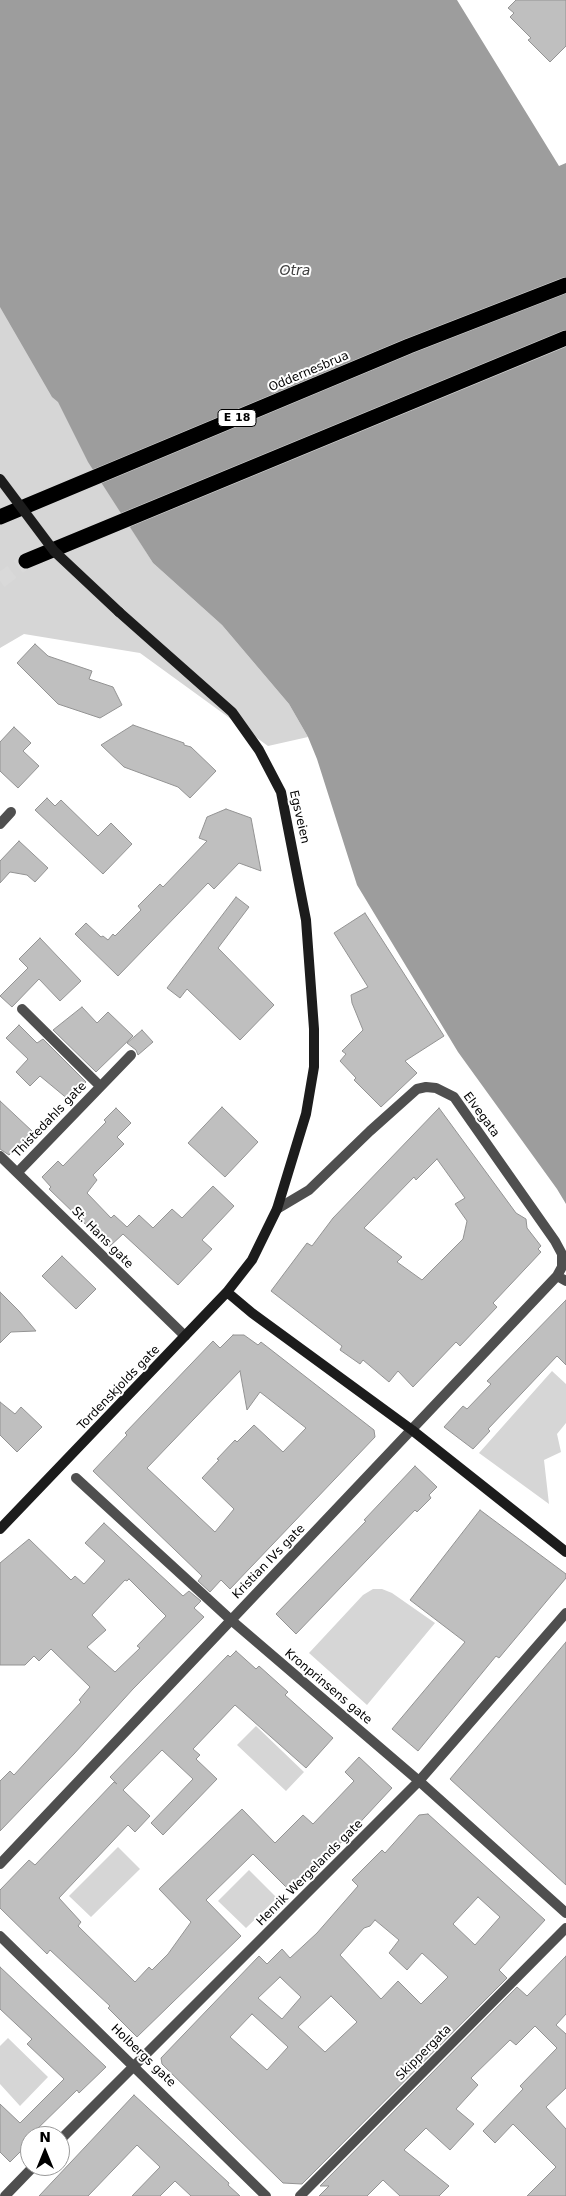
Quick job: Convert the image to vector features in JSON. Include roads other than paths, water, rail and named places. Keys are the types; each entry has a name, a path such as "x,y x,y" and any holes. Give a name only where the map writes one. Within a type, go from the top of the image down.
{"highway":[{"name":"Oddernesbrua","path":"0,517 409,346 566,285"},
{"path":"26,561 566,338"}],"street":[{"name":"Egsveien","path":"0,479 54,551 119,612 232,712 259,750 281,792 306,920 314,1029 314,1067 306,1114 276,1209 252,1260"},
{"path":"0,824 11,812"},
{"name":"Thistedahls gate","path":"22,1009 100,1086"},
{"name":"Thistedahls gate","path":"18,1172 131,1056"},
{"name":"Elvegata","path":"276,1209 309,1190 417,1089 426,1087 436,1088 454,1097 555,1242 562,1254 562,1279"},
{"name":"St. Hans gate","path":"0,1156 185,1336"},
{"name":"Tordenskjolds gate","path":"0,1529 227,1292 252,1260"},
{"name":"Kristian IVs gate","path":"0,1864 412,1430 562,1279"},
{"path":"227,1292 252,1313 412,1430 566,1552"},
{"name":"Kronprinsens gate","path":"76,1478 230,1620 419,1781 566,1913"},
{"name":"Henrik Wergelands gate","path":"70,2130 419,1781 566,1613"},
{"name":"Skippergata","path":"300,2196 566,1928"},
{"name":"Holbergs gate","path":"0,1936 135,2065 266,2196"},
{"path":"5,2196 24,2176"}],"water":[{"name":"Otra","path":"0,0 457,0 559,166 566,163 566,1204 458,1052 357,885 317,759 308,737 289,704 222,625 153,563 88,462 58,402 52,397 0,307"}],"tunnel":[{"path":"0,581 26,561"}]}
